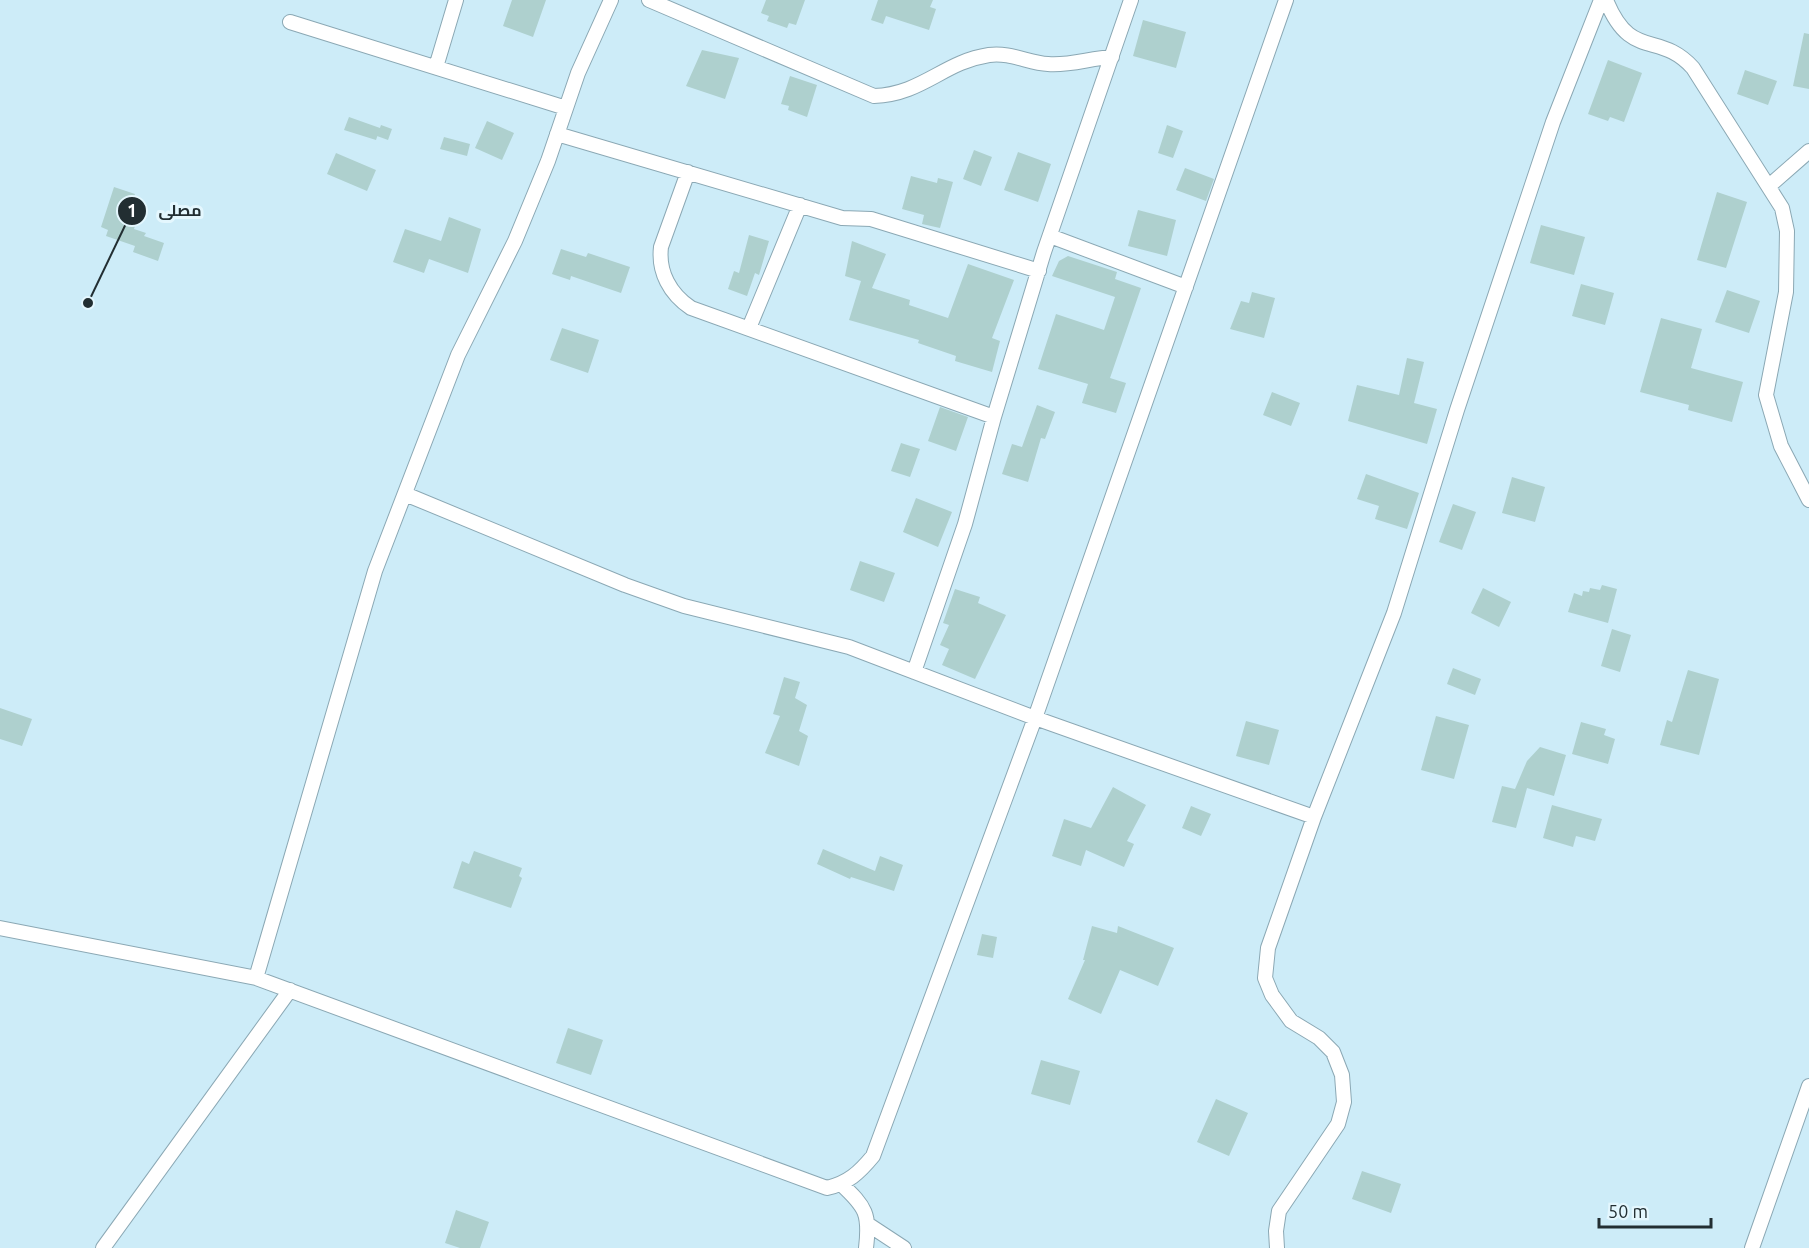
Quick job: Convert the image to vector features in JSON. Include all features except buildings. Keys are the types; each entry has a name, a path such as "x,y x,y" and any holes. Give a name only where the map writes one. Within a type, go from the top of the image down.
{"street":[{"path":"436,67 456,0"},
{"path":"256,978 375,571 458,355 515,241 578,73 611,0"},
{"path":"648,0 874,96 907,92 945,69 991,55 1011,56 1046,64 1112,57"},
{"path":"914,672 965,524 994,417 1050,236 1131,0"},
{"path":"0,928 256,978 826,1188 841,1184 857,1175 873,1156 1035,718 1286,0"},
{"path":"1278,1248 1276,1231 1279,1211 1338,1124 1344,1102 1342,1075 1333,1052 1319,1038 1292,1022 1272,995 1266,978 1268,948 1314,817 1394,613 1457,410 1554,122 1601,0"},
{"path":"1606,0 1618,24 1633,39 1645,45 1677,52 1693,68 1782,208 1787,231 1786,292 1770,374 1767,404 1781,446 1809,500"},
{"path":"290,22 566,108"},
{"path":"557,134 842,218 871,219 1039,271"},
{"path":"1769,186 1809,151"},
{"path":"688,172 661,247 660,258 663,273 680,301 691,308 994,417"},
{"path":"749,328 800,206"},
{"path":"1050,236 1186,287"},
{"path":"405,494 625,585 674,602 822,639 1035,718 1314,817"},
{"path":"103,1248 290,990"},
{"path":"1752,1248 1809,1086"},
{"path":"841,1184 863,1206 868,1225 866,1248"},
{"path":"868,1225 904,1248"}],"place":[{"name":"مصلى","path":"88,303"}]}
